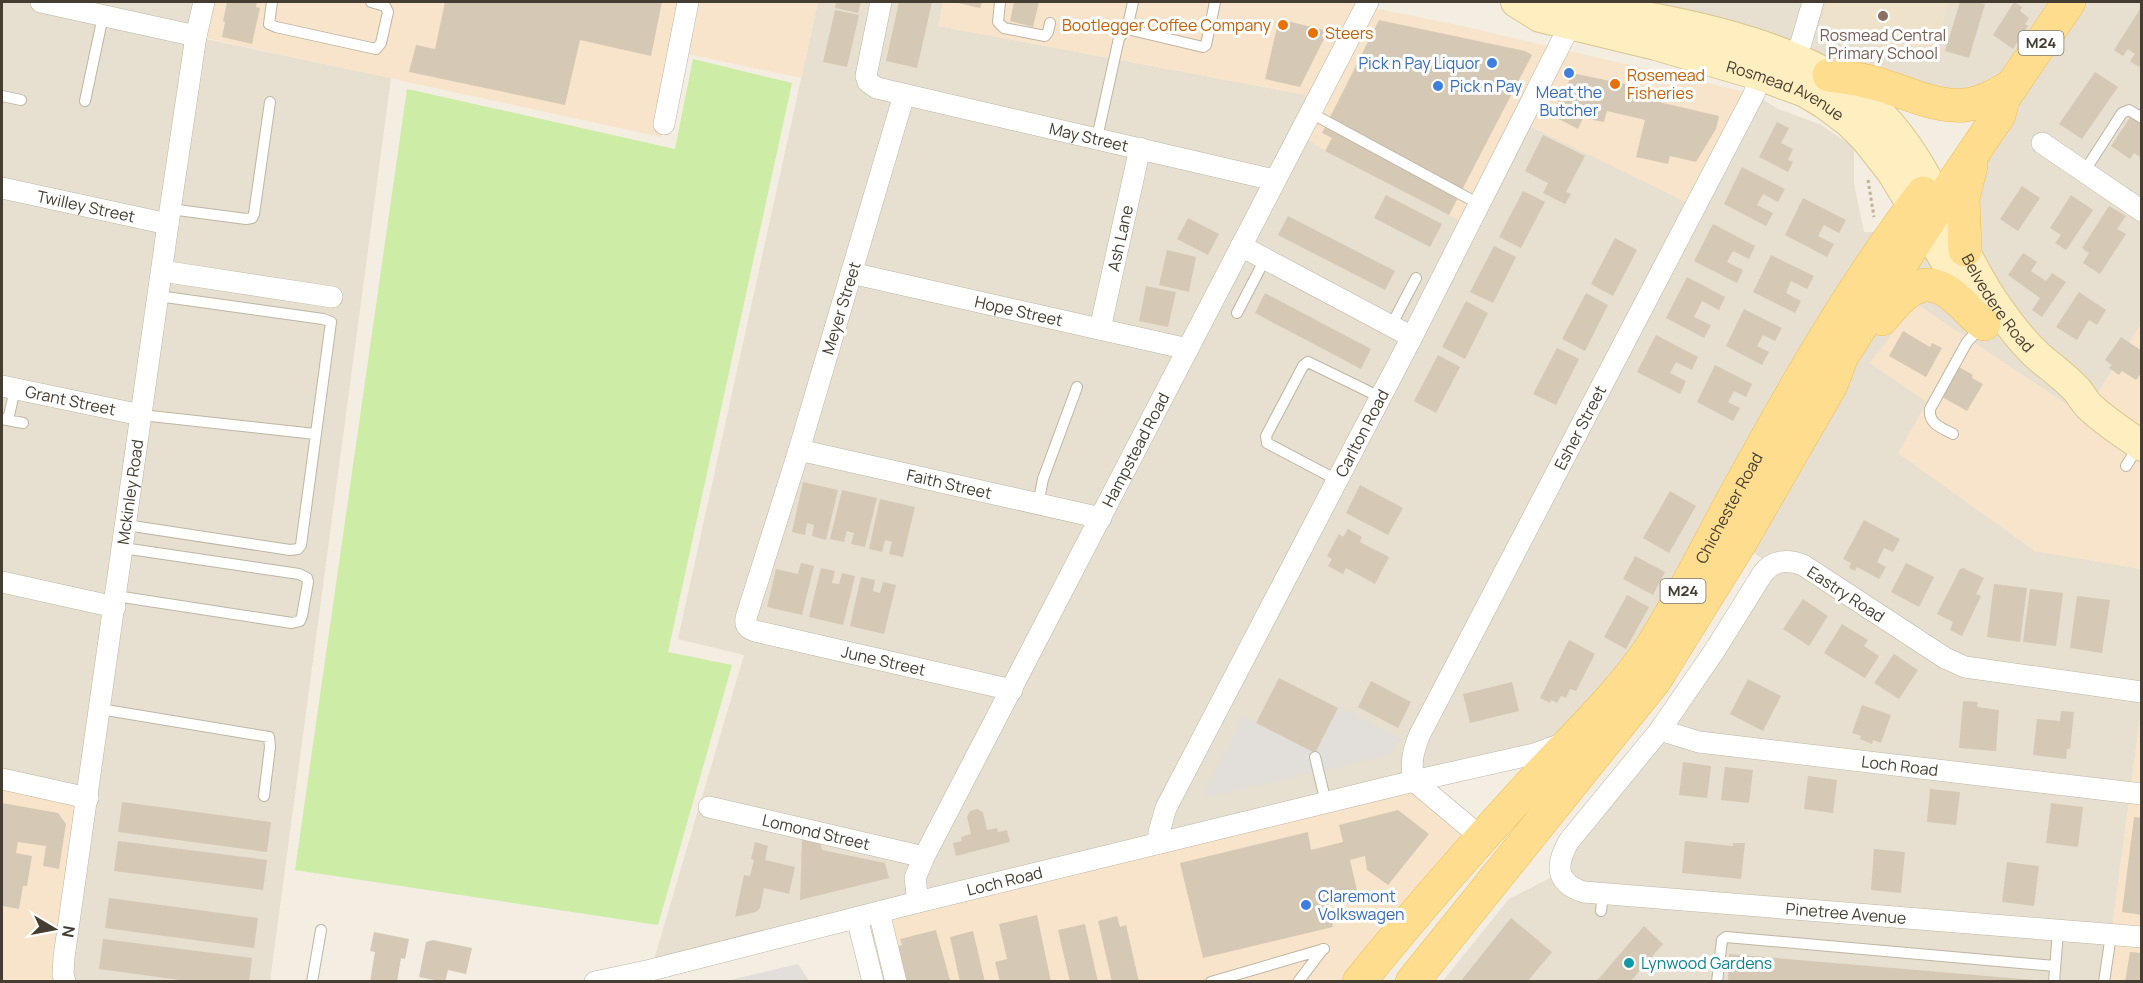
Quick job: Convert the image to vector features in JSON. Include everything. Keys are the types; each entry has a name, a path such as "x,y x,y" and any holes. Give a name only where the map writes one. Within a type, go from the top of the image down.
{"main road":[{"name":"Rosmead Avenue","path":"1516,2 1540,17 1562,12 1680,24 1794,57 1829,75 1860,96 1893,128 1911,152 1927,205"},
{"name":"Chichester Road","path":"1359,981 1482,838 1622,685 1652,645 1812,358 1849,298 2000,115 2008,92 2069,2"},
{"name":"Rosmead Avenue","path":"1562,12 1805,92 1848,122 1866,139 1885,164 1927,205"},
{"path":"1680,24 1701,37 1745,54 1753,61 1759,75"},
{"path":"1829,75 1881,85 1940,103 1957,105 1974,104 2008,92"},
{"name":"Chichester Road","path":"1412,981 1655,680 1708,596 1831,385 1842,356 1927,205 1961,138 1989,106 2008,92"},
{"path":"1965,250 1963,212 1965,188 1969,170 1982,139"},
{"name":"Belvedere Road","path":"1927,205 1965,250 2007,321 2038,356 2077,390 2089,407 2135,452"},
{"name":"Belvedere Road","path":"1927,205 1984,324 2012,357 2044,384 2068,400 2089,407"},
{"path":"1831,385 1849,365 1896,302 1914,287 1928,284 1948,291 1970,314 1984,324"}],"street":[{"path":"41,2 80,6 104,16 196,36"},
{"name":"Mckinley Road","path":"65,981 64,957 169,217 196,36 204,2"},
{"path":"664,124 688,2"},
{"path":"881,2 866,76 868,82 877,88 904,95"},
{"name":"Hampstead Road","path":"918,902 915,878 924,857 1368,2"},
{"path":"1794,57 1802,43 1813,2"},
{"name":"Carlton Road","path":"1159,843 1159,832 1166,808 1479,204 1562,12"},
{"name":"Esher Street","path":"1414,781 1411,767 1413,752 1419,736 1751,100 1759,75"},
{"name":"May Street","path":"904,95 1274,180"},
{"name":"Meyer Street","path":"755,631 747,627 746,618 799,450 904,95"},
{"path":"2042,143 2142,211"},
{"name":"Ash Lane","path":"1100,329 1140,148"},
{"name":"Twilley Street","path":"2,188 169,217"},
{"path":"1241,246 1412,336"},
{"path":"162,271 332,297"},
{"name":"Hope Street","path":"851,273 1188,349"},
{"name":"Grant Street","path":"8,388 141,415"},
{"name":"Faith Street","path":"799,450 1101,518"},
{"name":"Eastry Road","path":"1560,873 1560,859 1569,841 1660,730 1715,651 1763,573 1770,565 1779,561 1803,565 1945,658 1965,667 2142,692"},
{"path":"2,582 115,601"},
{"name":"June Street","path":"755,631 1012,690"},
{"name":"Loch Road","path":"1660,730 1699,742 2142,794"},
{"name":"Loch Road","path":"595,981 651,970 1159,843 1534,754 1573,740"},
{"path":"2,779 88,798"},
{"path":"1414,781 1482,838"},
{"name":"Lomond Street","path":"709,807 924,857"},
{"name":"Pinetree Avenue","path":"1560,873 1570,886 1602,902 2142,937"},
{"path":"879,912 896,981"},
{"path":"857,918 873,981"}],"lane":[{"path":"272,2 269,24 376,49 381,43 388,12 385,6 371,2"},
{"path":"1000,2 998,22 1004,28 1045,36 1050,23"},
{"path":"1097,138 1119,38 1127,29 1133,2"},
{"path":"1127,29 1203,47 1206,45 1215,2"},
{"path":"85,101 104,16"},
{"path":"2,96 21,100"},
{"path":"169,217 252,218 270,102"},
{"path":"2084,172 2122,113 2128,110 2142,118"},
{"path":"1309,112 1479,204"},
{"path":"1237,313 1265,259"},
{"path":"1391,326 1416,278"},
{"path":"126,525 290,550 298,549 301,545 331,322 158,296"},
{"path":"1953,434 1931,421 1930,409 1967,342 1984,324"},
{"path":"1337,480 1267,443 1266,436 1303,366 1308,362 1380,397"},
{"path":"1038,504 1043,479 1077,387"},
{"path":"8,388 5,419 23,423"},
{"path":"141,415 315,434"},
{"path":"115,601 297,622 302,616 308,582 307,578 299,574 123,548"},
{"path":"100,709 269,737 270,747 264,796"},
{"path":"1315,757 1326,803"},
{"path":"312,981 321,930"},
{"path":"2054,981 2058,931"},
{"path":"2104,981 2112,935"},
{"path":"1717,981 1722,940 1726,937 2055,966"},
{"path":"1211,981 1233,978 1324,949 1298,981"}],"path":[{"path":"1866,173 1874,217"}],"shaded area":[{"path":"2,2 204,2 196,37 391,78 270,981 65,981 2,779"},
{"path":"204,2 818,2 801,78 678,52 661,137 196,36"},
{"path":"818,2 943,2 939,26 1317,97 1325,151 1468,224 1521,122 1754,94 1778,109 1819,124 1854,147 1854,184 1864,232 1894,232 1772,429 1573,739 651,970 744,655 678,639"},
{"path":"943,2 1345,2 1462,26 1754,94 1696,207 1521,122 1468,225 1325,151 1298,134 1317,97 938,26"},
{"path":"1554,2 2141,2 2141,324 2089,407 2066,404 1915,303 1927,402 1899,453 2035,551 2141,569 2141,711 2105,981 1442,982 1509,899 1560,873 1770,564 1740,543 1981,139 1974,104"},
{"name":"Rosmead Central Primary School","path":"1826,2 1949,2 1932,59 1818,31"},
{"path":"1915,303 2066,404 2089,407 2141,324 2141,569 2035,551 1898,453 1927,402 1870,363"},
{"path":"1339,706 1399,738 1390,755 1201,799 1243,716 1315,753"},
{"path":"2141,711 2141,981 2105,981"},
{"path":"2,779 88,798 65,981 2,982"},
{"path":"1414,781 1482,838 1359,981 873,981 857,918"},
{"path":"798,964 809,981 726,981"}],"green space":[{"path":"693,59 792,83 668,652 732,665 658,925 295,870 407,89 675,149"}],"building":[{"path":"227,2 257,2 256,7 260,8 252,44 222,37"},
{"path":"445,2 662,2 651,56 580,40 565,105 409,72 416,45 435,49"},
{"path":"836,2 861,2 858,13 835,8"},
{"path":"899,2 932,2 917,68 886,61"},
{"path":"954,2 982,2 980,8"},
{"path":"1014,2 1039,2 1033,27 1010,21"},
{"path":"1960,2 1985,4 1969,58 1945,51"},
{"path":"2014,2 2022,7 2020,11 2029,18 2025,24 2028,26 2013,49 1993,35"},
{"path":"2142,6 2142,63 2139,67 2130,61 2135,54 2128,49 2123,56 2114,50"},
{"path":"835,10 859,15 847,67 823,62"},
{"path":"1279,19 1328,31 1300,87 1265,79"},
{"path":"1379,20 1525,51 1532,55 1449,215 1325,151 1332,138 1322,133"},
{"path":"2095,72 2118,87 2082,139 2059,124"},
{"path":"1577,74 1653,90 1656,96 1655,101 1719,116 1716,129 1696,162 1670,156 1668,164 1636,157 1645,120 1607,111 1604,122 1593,120 1596,109 1588,107 1578,129 1551,115 1571,77"},
{"path":"2131,116 2142,123 2142,158 2134,153 2130,159 2111,146"},
{"path":"1777,122 1789,128 1781,143 1793,149 1788,160 1793,162 1788,172 1759,157"},
{"path":"1543,135 1585,156 1566,192 1571,194 1565,204 1543,193 1548,183 1525,171"},
{"path":"1742,167 1785,189 1778,202 1763,194 1757,205 1773,213 1766,226 1724,204"},
{"path":"2022,186 2040,198 2018,231 2000,219"},
{"path":"1523,191 1545,202 1521,248 1499,237"},
{"path":"1386,195 1442,224 1430,247 1374,218"},
{"path":"2071,195 2093,210 2066,250 2055,243 2061,235 2050,228"},
{"path":"1803,198 1846,220 1839,233 1824,225 1818,236 1834,244 1827,257 1785,235"},
{"path":"2109,206 2126,216 2117,229 2126,234 2100,274 2083,263 2089,253 2082,248"},
{"path":"1288,216 1395,271 1385,290 1278,235"},
{"path":"1188,218 1219,234 1208,255 1177,239"},
{"path":"1713,224 1755,246 1749,259 1733,251 1727,262 1743,270 1737,283 1694,261"},
{"path":"1615,238 1637,250 1613,296 1591,284"},
{"path":"1494,246 1516,257 1493,303 1470,292"},
{"path":"1167,250 1196,257 1189,292 1159,285"},
{"path":"2023,253 2037,262 2031,271 2046,281 2052,273 2066,282 2042,317 2032,310 2040,298 2008,275"},
{"path":"1771,255 1814,276 1807,289 1791,281 1786,293 1801,301 1795,313 1753,292"},
{"path":"1687,277 1725,297 1719,310 1702,301 1694,317 1711,325 1704,338 1666,318"},
{"path":"1146,286 1176,292 1168,327 1139,321"},
{"path":"2079,292 2106,310 2097,325 2089,320 2077,340 2056,327"},
{"path":"1265,293 1371,349 1361,369 1255,313"},
{"path":"1586,293 1608,305 1585,351 1562,339"},
{"path":"1466,301 1488,313 1465,359 1442,347"},
{"path":"1744,309 1782,328 1775,341 1763,335 1757,346 1769,352 1762,365 1726,346"},
{"path":"1903,331 1930,347 1932,343 1942,348 1926,377 1889,356"},
{"path":"1656,335 1698,357 1692,370 1676,362 1670,373 1686,381 1680,394 1637,372"},
{"path":"2121,337 2142,351 2142,372 2136,380 2122,371 2119,375 2109,368 2112,365 2105,360"},
{"path":"1557,348 1579,359 1556,405 1533,394"},
{"path":"1438,355 1460,367 1436,413 1414,401"},
{"path":"1715,365 1752,384 1746,397 1734,391 1728,402 1740,408 1733,421 1697,402"},
{"path":"1959,367 1983,384 1967,411 1942,397"},
{"path":"803,482 838,490 826,540 812,536 814,525 807,523 805,535 792,532"},
{"path":"1360,485 1403,508 1388,535 1346,513"},
{"path":"842,490 877,498 865,547 851,544 854,533 847,531 844,542 830,539"},
{"path":"1670,491 1696,506 1669,553 1643,538"},
{"path":"880,499 915,507 903,557 889,554 892,542 885,540 882,552 869,549"},
{"path":"1864,520 1900,539 1893,552 1884,548 1877,562 1886,567 1879,579 1857,567 1855,571 1849,568 1851,563 1843,559"},
{"path":"1348,529 1362,537 1360,542 1389,557 1375,584 1346,568 1343,574 1328,566 1332,559 1327,556 1339,534 1343,537"},
{"path":"1635,556 1665,572 1653,595 1623,579"},
{"path":"801,563 814,566 802,615 767,607 776,569 798,574"},
{"path":"1906,563 1934,577 1919,607 1891,592"},
{"path":"821,568 835,571 832,583 839,584 842,573 855,576 843,625 809,617"},
{"path":"1963,568 1984,578 1976,594 1981,596 1962,636 1950,630 1953,622 1937,614 1960,569"},
{"path":"861,577 875,580 873,591 880,593 883,582 896,585 884,634 850,626"},
{"path":"1994,584 2027,588 2020,642 1987,637"},
{"path":"2030,589 2063,593 2056,646 2023,642"},
{"path":"1627,595 1649,607 1626,649 1604,637"},
{"path":"2077,596 2110,600 2102,653 2070,648"},
{"path":"1803,599 1828,616 1809,646 1783,629"},
{"path":"1842,624 1868,640 1864,646 1879,656 1865,678 1824,653"},
{"path":"1569,640 1595,654 1576,691 1570,689 1566,698 1561,696 1557,703 1551,700 1550,703 1540,698"},
{"path":"1894,654 1918,670 1899,699 1874,683"},
{"path":"1279,678 1338,708 1315,753 1256,723"},
{"path":"1748,679 1781,696 1763,731 1730,714"},
{"path":"1371,681 1411,702 1398,728 1358,707"},
{"path":"1512,682 1519,711 1470,723 1463,694"},
{"path":"1963,701 1978,702 1977,707 1999,710 1996,751 1959,748"},
{"path":"1862,705 1891,715 1881,743 1873,740 1872,744 1852,733"},
{"path":"2061,711 2074,712 2070,749 2067,749 2066,759 2033,755 2037,719 2060,721"},
{"path":"1683,762 1711,766 1707,798 1679,795"},
{"path":"1725,767 1753,770 1749,803 1721,800"},
{"path":"1808,776 1837,780 1833,813 1804,809"},
{"path":"1930,789 1960,792 1956,825 1927,822"},
{"path":"122,802 271,822 267,852 118,832"},
{"path":"2,803 58,813 66,824 59,869 43,866 46,846 18,842 16,853 32,856 27,886 23,886 19,909 2,906"},
{"path":"2051,803 2083,807 2078,847 2046,843"},
{"path":"977,809 983,812 987,830 997,828 998,832 1007,830 1010,842 956,856 953,843 962,841 961,837 971,834 967,817 970,811"},
{"path":"1398,810 1429,834 1388,885 1367,870 1365,856 1350,860 1357,890 1327,897 1333,927 1203,958 1180,863 1308,832 1311,850 1343,842 1339,825"},
{"path":"2134,817 2142,818 2142,915 2122,912"},
{"path":"802,839 820,842 822,850 885,863 889,878 800,900"},
{"path":"118,841 267,860 263,890 114,871"},
{"path":"1685,841 1733,846 1733,843 1745,843 1741,879 1682,873"},
{"path":"755,842 768,846 765,860 795,867 789,894 764,888 760,908 756,912 735,917 744,875 750,876"},
{"path":"1874,849 1905,852 1901,893 1871,890"},
{"path":"2007,862 2039,866 2034,906 2002,902"},
{"path":"109,898 258,918 254,948 105,928"},
{"path":"1037,915 1051,982 1000,982 995,962 1007,959 999,924"},
{"path":"1117,916 1120,927 1126,925 1139,982 1112,982 1098,921"},
{"path":"1511,918 1552,952 1527,982 1460,982"},
{"path":"1085,924 1098,982 1070,982 1058,930"},
{"name":"Lynwood Gardens","path":"1644,926 1663,944 1630,982 1596,982"},
{"path":"936,930 950,980 907,982 898,946 902,945 900,939"},
{"path":"973,931 985,982 960,982 950,937"},
{"path":"374,932 409,939 405,959 401,958 397,982 370,982 375,952 370,951"},
{"path":"103,939 252,958 249,982 195,982 99,969"},
{"path":"433,940 472,948 466,974 448,970 445,982 419,977 426,942"},
{"path":"2130,952 2142,953 2142,982 2125,982"},
{"path":"1729,954 2034,980 2034,982 1728,982"}],"place":[{"name":"Rosmead Central Primary School","path":"1883,16"},
{"name":"Bootlegger Coffee Company","path":"1283,25"},
{"name":"Steers","path":"1313,33"},
{"name":"Pick n Pay Liquor","path":"1492,63"},
{"name":"Meat the Butcher","path":"1569,73"},
{"name":"Rosemead Fisheries","path":"1615,84"},
{"name":"Pick n Pay","path":"1438,86"},
{"name":"Claremont Volkswagen","path":"1306,905"},
{"name":"Lynwood Gardens","path":"1629,963"}]}
